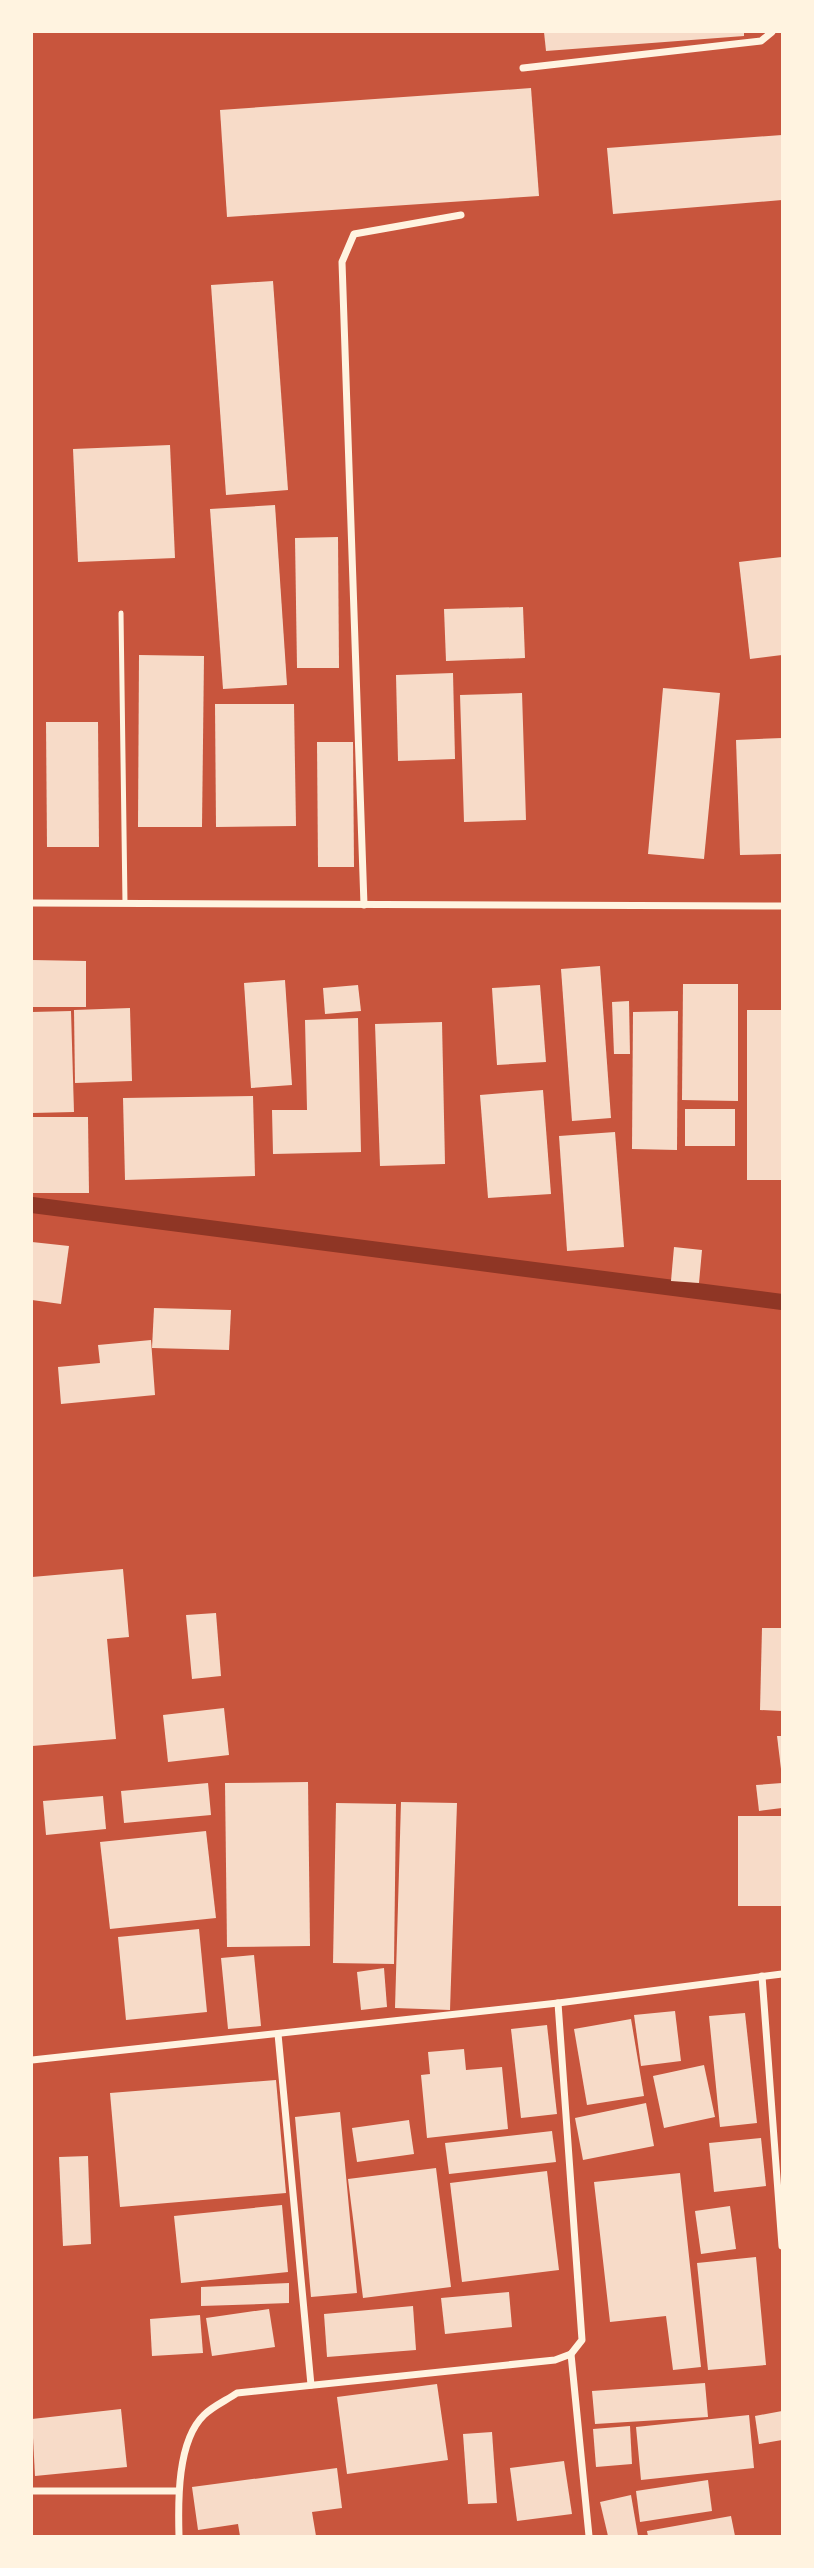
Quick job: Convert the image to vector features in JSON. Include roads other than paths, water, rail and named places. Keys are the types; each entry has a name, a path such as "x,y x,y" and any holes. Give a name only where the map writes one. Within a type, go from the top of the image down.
{"street":[{"path":"523,68 761,41 772,32"},
{"path":"364,905 342,262 354,234 461,215"},
{"path":"32,903 782,906"},
{"path":"32,2060 558,2003 782,1974"},
{"path":"762,1976 782,2246"},
{"path":"179,2536 178,2491 186,2445 203,2415 237,2393 555,2360 571,2354 582,2340 558,2003"},
{"path":"278,2034 311,2385"},
{"path":"571,2354 589,2536"},
{"path":"32,2491 178,2491"}],"lane":[{"path":"121,613 124,903"}],"waterway":[{"path":"32,1205 782,1302"}]}
